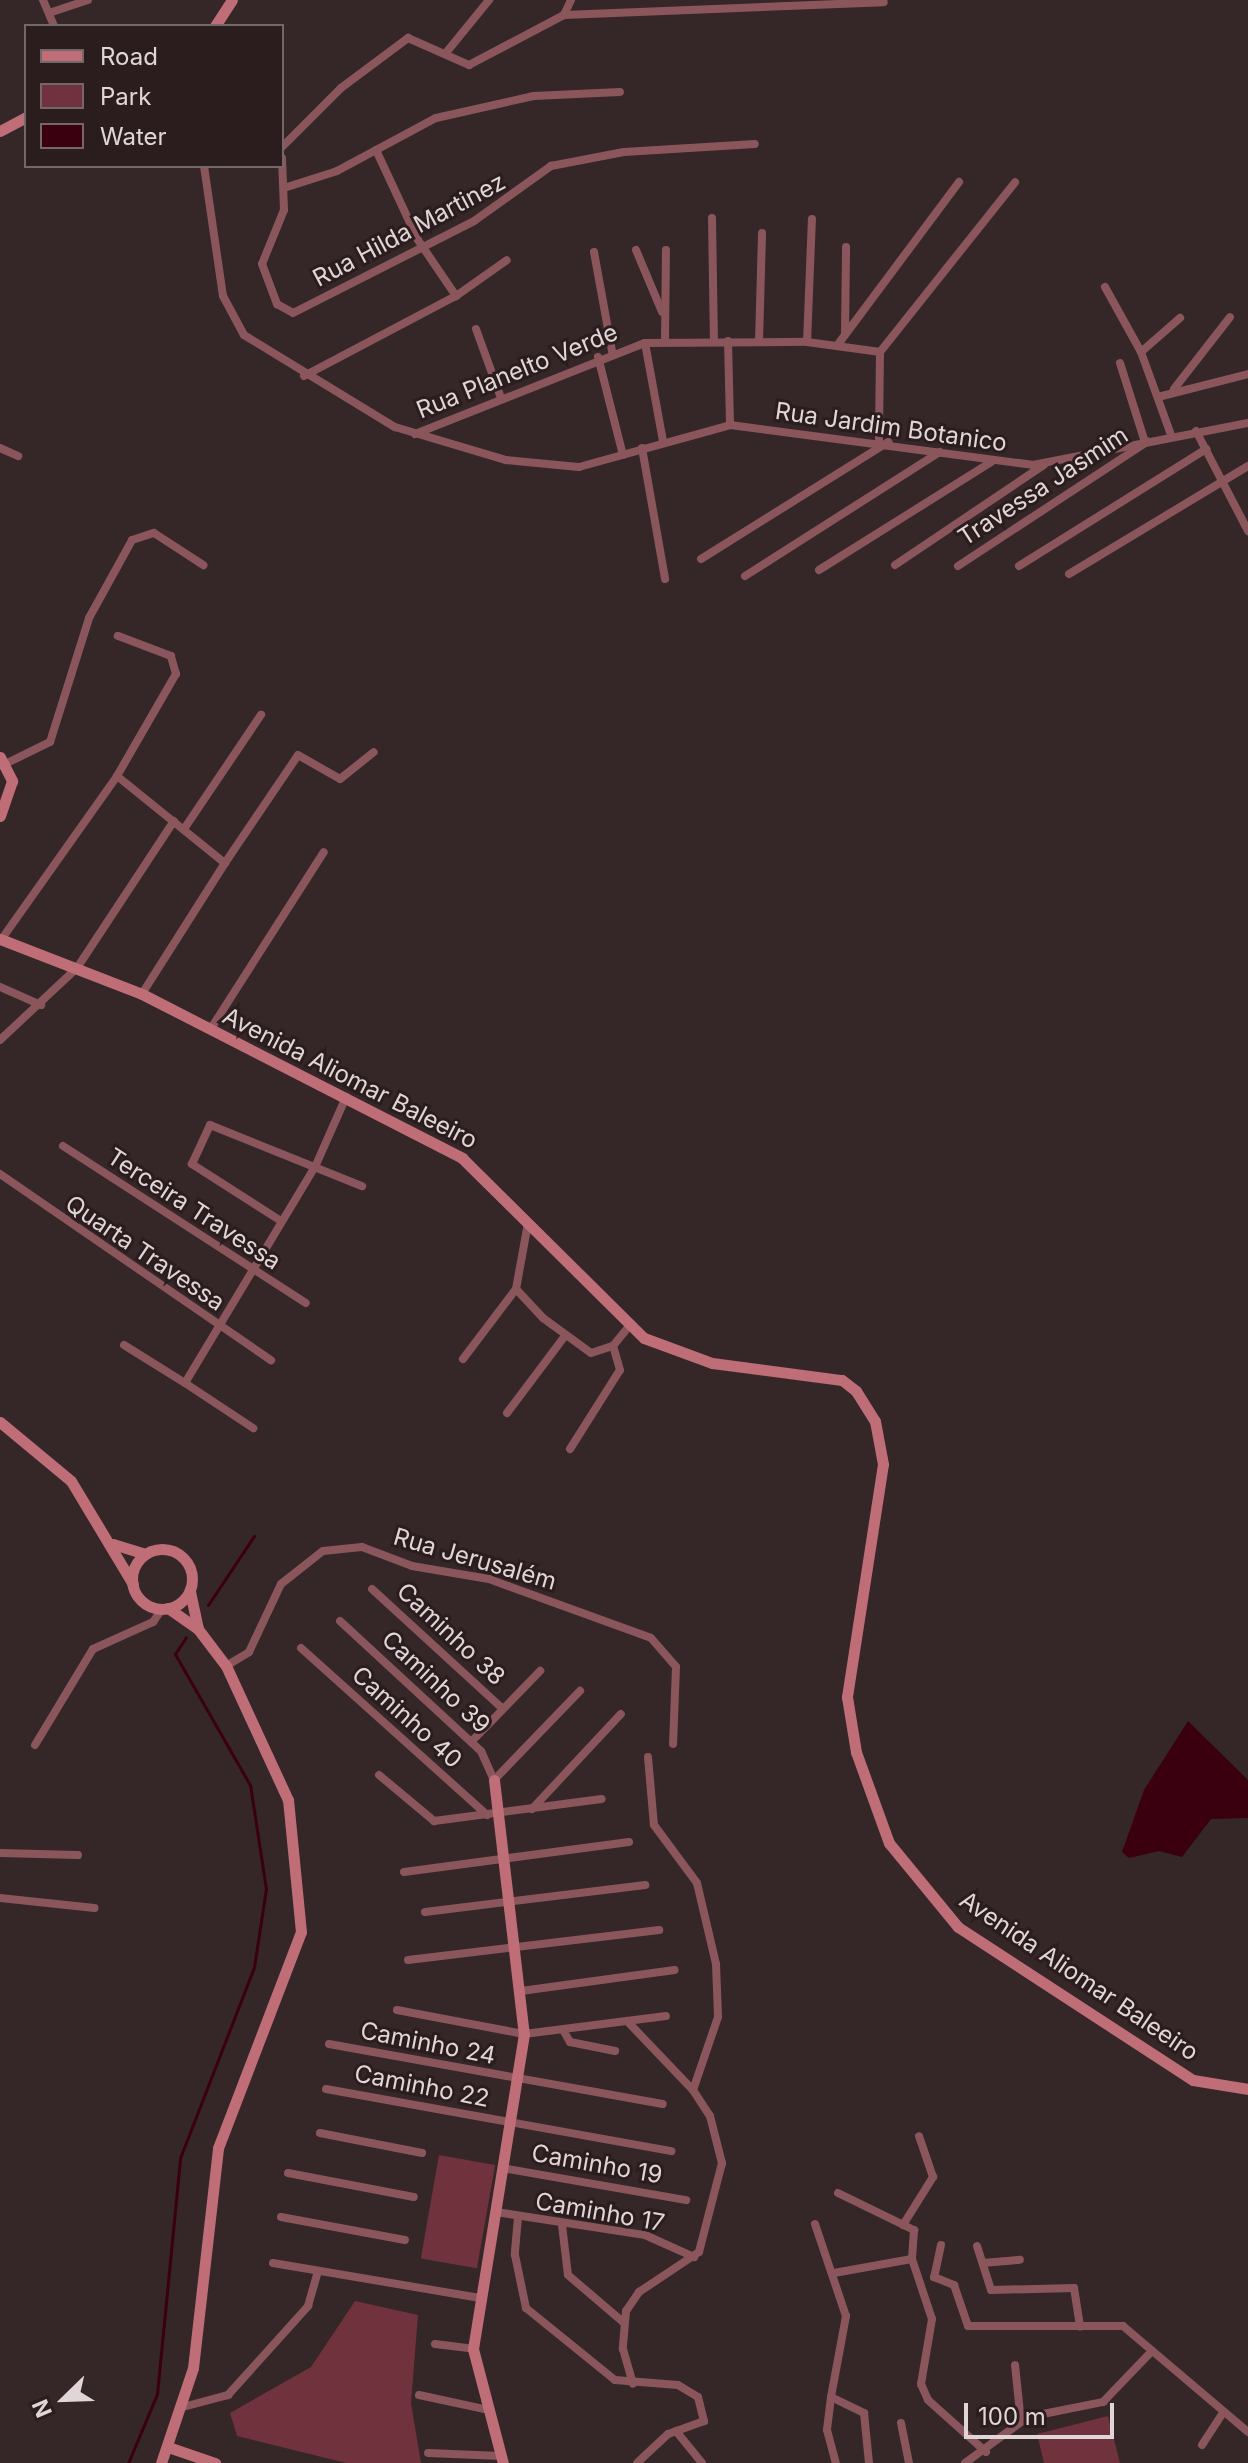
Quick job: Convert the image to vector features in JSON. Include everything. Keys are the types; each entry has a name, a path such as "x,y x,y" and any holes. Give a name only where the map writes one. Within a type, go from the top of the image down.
{"main road":[{"path":"216,24 232,0"},
{"path":"1,128 24,118"},
{"path":"0,816 12,791 4,760"},
{"name":"Avenida Aliomar Baleeiro","path":"0,940 142,994 462,1158 629,1326 712,1363 842,1380 867,1404 883,1464 847,1697 856,1752 889,1843 958,1927 1193,2080 1248,2089"},
{"path":"0,1422 59,1467 113,1544 138,1597 198,1629 226,1666 291,1810 301,1932 218,2148 183,2407 161,2463"},
{"path":"113,1544 146,1554 181,1556 198,1629"},
{"path":"133,1584 146,1554"},
{"path":"165,1609 190,1590"},
{"path":"494,1780 492,1814 503,1859 524,2034 520,2081 502,2168 473,2349 484,2409 502,2459"},
{"path":"168,2447 215,2463"}],"street":[{"path":"43,0 53,24"},
{"path":"49,13 88,0"},
{"path":"445,54 489,0"},
{"path":"564,15 571,0"},
{"path":"284,145 403,40 473,64 564,15 688,4 884,2"},
{"path":"287,187 376,150 441,117 534,96 620,92"},
{"name":"Rua Hilda Martinez","path":"284,168 287,187 262,264 273,298 288,313 519,195 551,166 624,152 755,144"},
{"path":"376,150 423,246 456,296"},
{"name":"Rua Jardim Botanico","path":"204,168 230,313 244,335 304,376 414,434 552,468 623,455 663,441 730,425 883,441 991,462 1045,464 1147,439 1248,423"},
{"path":"839,343 959,182"},
{"path":"701,559 883,441 880,352 1015,182"},
{"path":"712,218 714,340"},
{"path":"807,342 812,219"},
{"path":"759,342 762,233"},
{"path":"845,334 846,247"},
{"path":"636,250 664,317"},
{"path":"665,341 666,250"},
{"path":"594,252 612,351"},
{"path":"304,376 456,296 507,260"},
{"path":"1105,287 1141,352 1171,435"},
{"path":"1174,390 1230,317"},
{"path":"1141,352 1180,318"},
{"path":"476,329 501,398"},
{"name":"Rua Planelto Verde","path":"414,434 612,351 645,343 714,340 839,343 880,352"},
{"path":"728,341 730,425"},
{"path":"645,343 663,441"},
{"path":"598,357 623,455"},
{"path":"1120,363 1147,439"},
{"path":"1158,397 1174,390 1248,374"},
{"path":"1196,431 1222,482 1245,516 1248,531"},
{"name":"Travessa Jasmim","path":"958,566 1147,439"},
{"path":"0,448 18,456"},
{"path":"642,448 665,579"},
{"path":"1019,566 1206,449"},
{"path":"745,576 940,452"},
{"path":"819,570 991,462"},
{"path":"895,565 1045,464"},
{"path":"1069,574 1248,466"},
{"path":"4,760 50,742 89,618 132,540 154,533 203,565"},
{"path":"0,940 117,776 176,669 171,656 118,636"},
{"path":"184,829 261,715"},
{"path":"142,994 298,755 340,779 374,752"},
{"path":"117,776 225,863"},
{"path":"0,1040 41,1005 77,968 174,821"},
{"path":"210,1030 324,852"},
{"path":"0,987 41,1005"},
{"path":"185,1383 315,1167 346,1097"},
{"path":"281,1221 201,1171 192,1156 216,1123 362,1186"},
{"name":"Terceira Travessa","path":"63,1146 253,1273 306,1303"},
{"name":"Quarta Travessa","path":"0,1174 271,1360"},
{"path":"463,1359 516,1289 528,1223"},
{"path":"516,1289 564,1337 591,1353 613,1346 629,1326"},
{"path":"507,1413 564,1337"},
{"path":"124,1345 253,1428"},
{"path":"570,1449 620,1370 613,1346"},
{"name":"Rua Jerusalém","path":"226,1666 249,1652 281,1584 323,1551 362,1547 412,1566 489,1579 651,1638 676,1667 673,1744"},
{"name":"Caminho 38","path":"372,1589 502,1708"},
{"path":"35,1745 93,1649 153,1622 165,1609"},
{"name":"Caminho 39","path":"340,1621 472,1741 494,1780"},
{"name":"Caminho 40","path":"301,1648 492,1814"},
{"path":"472,1741 540,1671"},
{"path":"494,1780 580,1691"},
{"path":"532,1810 621,1714"},
{"path":"648,1757 654,1825 697,1883 716,1964 718,2017 693,2090"},
{"path":"379,1775 427,1819 532,1810 602,1799"},
{"path":"404,1872 629,1842"},
{"path":"0,1853 78,1855"},
{"path":"425,1912 645,1885"},
{"path":"0,1898 94,1908"},
{"path":"408,1960 659,1930"},
{"path":"521,1991 675,1970"},
{"path":"397,2010 524,2034 666,2016"},
{"path":"627,2021 693,2090 710,2116 722,2163 715,2209 694,2257 639,2292 623,2322 633,2384"},
{"path":"563,2030 570,2042 615,2051"},
{"name":"Caminho 24","path":"329,2044 520,2081 663,2104"},
{"name":"Caminho 22","path":"326,2089 671,2151"},
{"path":"320,2133 422,2153"},
{"path":"903,2225 933,2177 919,2136"},
{"name":"Caminho 19","path":"502,2168 686,2200"},
{"path":"288,2173 414,2197"},
{"path":"838,2193 903,2225 915,2239 912,2259 932,2319 921,2384 928,2400 986,2452"},
{"name":"Caminho 17","path":"496,2212 562,2225 645,2235 694,2257"},
{"path":"281,2217 405,2240"},
{"path":"518,2217 515,2255 526,2308 610,2377 633,2384 687,2388 698,2397 704,2421 676,2431 637,2463"},
{"path":"815,2224 834,2273 846,2321 827,2430 836,2463"},
{"path":"562,2225 568,2275 623,2322"},
{"path":"941,2245 934,2277 954,2285 964,2322 984,2328 1021,2321 1080,2327 1118,2324 1152,2351 1221,2416 1248,2432"},
{"path":"977,2246 984,2279 996,2291 1074,2288 1080,2327"},
{"path":"834,2273 912,2259"},
{"path":"983,2263 1020,2260"},
{"path":"273,2263 480,2298"},
{"path":"183,2407 228,2395 308,2306 318,2271"},
{"path":"435,2344 473,2349"},
{"path":"965,2463 986,2452 1023,2418 1103,2402 1152,2351"},
{"path":"1015,2365 1023,2418"},
{"path":"419,2395 484,2409"},
{"path":"831,2397 865,2417 869,2463"},
{"path":"1202,2445 1221,2416"},
{"path":"901,2423 909,2463"},
{"path":"676,2431 702,2463"},
{"path":"428,2453 502,2459"}],"green space":[{"path":"439,2155 495,2165 477,2268 421,2258"},
{"path":"355,2301 418,2315 411,2403 421,2463 346,2463 237,2436 230,2413 311,2367"},
{"path":"1108,2416 1120,2463 1044,2463 1037,2434"}],"water":[{"path":"1188,1721 1248,1780 1248,1818 1211,1819 1182,1857 1159,1851 1129,1858 1122,1852 1144,1790"}],"waterway":[{"path":"208,1605 254,1536"},
{"path":"128,2463 157,2394 180,2158 254,1967 266,1889 250,1785 175,1654 186,1637"}]}
